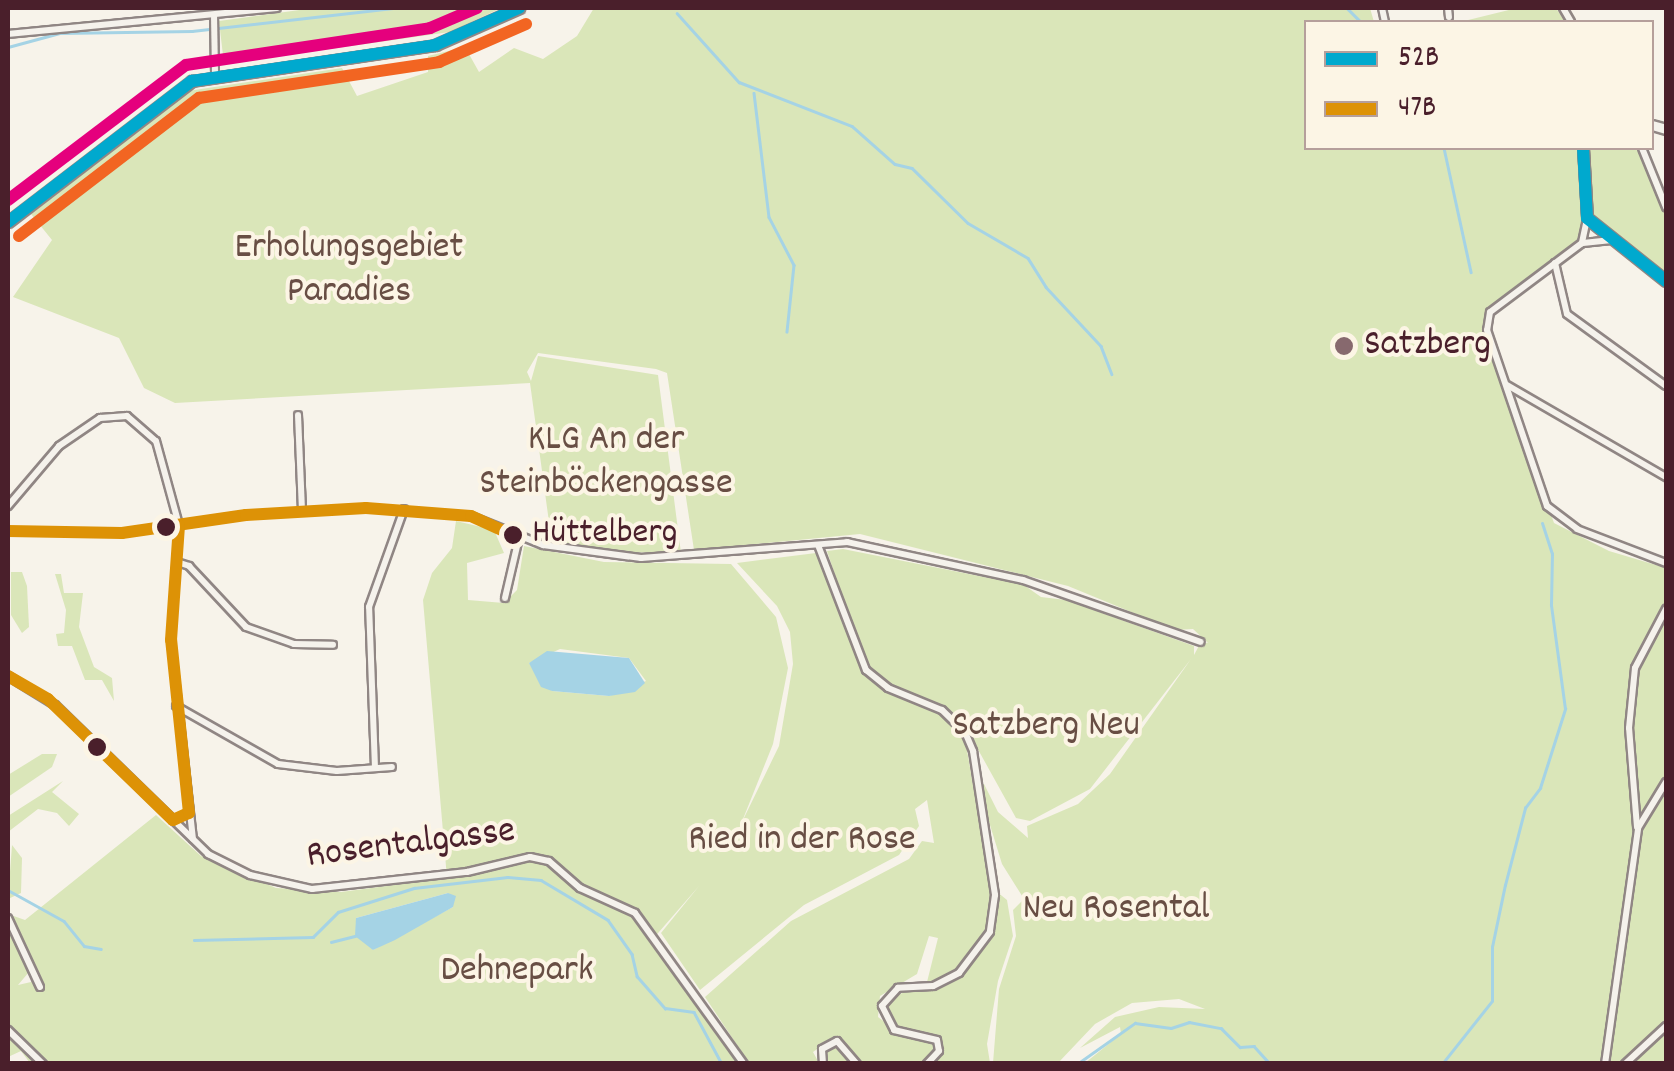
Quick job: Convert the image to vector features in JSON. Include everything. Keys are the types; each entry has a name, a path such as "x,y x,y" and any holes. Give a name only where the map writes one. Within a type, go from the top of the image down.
{"main road":[{"path":"8,222 170,93 215,75 435,45 519,8"},
{"path":"1582,150 1587,218 1666,280"}],"street":[{"path":"8,34 214,20 276,8"},
{"path":"214,20 215,75"},
{"path":"1643,150 1666,207"},
{"path":"1582,243 1587,218"},
{"path":"1614,240 1582,243 1487,316 1546,506 1577,529 1666,563"},
{"path":"1555,263 1567,314 1666,386"},
{"path":"1506,384 1666,477"},
{"path":"298,415 302,510"},
{"path":"8,506 86,425 127,416 164,456 179,525 171,640 175,705 193,840"},
{"path":"375,768 369,607 404,509"},
{"path":"8,531 122,534 302,510 404,509 486,519 518,538 661,559 868,544 1011,576 1202,642"},
{"path":"505,598 518,538"},
{"path":"818,545 866,670 888,688 942,710 973,751 995,894 990,932 958,972 934,986 898,988 882,1006 894,1030 937,1040 939,1051 927,1064"},
{"path":"177,562 189,566 246,627 294,644 332,645"},
{"path":"1605,1064 1638,828 1632,688 1635,668 1666,609"},
{"name":"Rosentalgasse","path":"8,676 48,699 193,840 238,871 303,888 544,859 580,888 635,914 744,1064"},
{"path":"175,705 278,764 392,767"},
{"path":"1638,828 1666,782"},
{"path":"173,820 188,813"},
{"path":"8,918 40,988"},
{"path":"1625,1064 1666,1026"},
{"path":"8,1030 43,1064"},
{"path":"823,1064 822,1049 834,1041 858,1064"}],"green space":[{"path":"314,8 501,8 450,32 224,64 219,21"},
{"path":"594,8 1370,8 1373,20 1304,20 1304,150 1640,150 1666,211 1666,274 1595,218 1589,200 1578,242 1487,309 1483,325 1554,523 1609,551 1666,568 1666,1063 1085,1063 1121,1034 1120,1027 1080,1048 1115,1017 1159,1007 1205,1009 1179,999 1132,1003 1095,1024 1058,1063 993,1063 999,989 1016,936 1013,910 1024,899 1002,864 978,786 984,784 998,812 1028,838 1027,826 1078,804 1110,774 1191,659 1090,789 1030,821 1016,818 965,726 910,692 909,699 936,710 965,739 991,887 1007,900 1013,936 998,981 987,1044 990,1063 828,1063 827,1049 835,1044 852,1061 857,1057 836,1036 813,1052 819,1063 749,1063 705,997 791,921 909,859 922,841 934,843 927,800 915,809 919,826 899,855 804,905 700,990 661,933 699,886 652,940 741,1063 30,1063 21,1051 8,1057 8,926 29,972 18,985 31,982 31,966 8,914 25,920 156,815 201,856 276,888 341,892 447,878 423,600 432,573 452,548 456,521 494,530 504,553 467,563 468,600 504,603 517,590 524,546 604,562 731,564 776,617 788,668 773,744 741,824 779,746 793,664 790,632 777,606 737,563 816,553 849,617 827,551 843,549 1024,585 1041,597 1066,600 1194,646 1194,655 1201,642 1208,643 1193,629 1175,630 1068,586 860,534 694,550 667,373 656,369 538,353 527,372 531,381 538,356 658,375 681,553 610,552 552,544 530,383 175,403 144,388 119,338 13,297 52,240 31,214 188,91 342,68 357,96 428,72 428,56 465,47 479,72 514,48 543,59 577,36","holes":["560,649 629,658 646,681 609,696 552,691 529,663","448,893 453,907 373,950 356,918","929,936 938,938 925,990 907,990 889,1001 888,1016 898,1032 878,1017 880,996 917,974"]},
{"path":"1517,8 1556,8 1564,20 1468,20"},
{"path":"11,572 22,572 27,586 29,627 22,633 11,615"},
{"path":"55,574 61,574 64,593 83,593 79,627 94,667 112,678 114,701 102,680 85,680 72,646 58,646 56,634 64,633 66,610"},
{"path":"42,754 57,754 52,767 8,797 8,775"},
{"path":"63,781 52,792 79,814 69,826 57,813 38,809 8,832 8,816"},
{"path":"12,845 22,858 21,893 8,899"}],"water":[{"path":"547,651 629,658 645,683 635,692 609,696 552,691 541,687 529,663"},
{"path":"448,893 456,896 453,907 395,940 373,950 355,936 356,918"}],"waterway":[{"path":"8,47 60,33 192,31 393,8"},
{"path":"1347,8 1359,20"},
{"path":"677,13 739,82 852,126 895,164 912,168 968,223 1028,258 1046,287 1101,346 1112,374"},
{"path":"754,93 769,217 794,265 787,332"},
{"path":"1444,150 1471,272"},
{"path":"1442,1064 1492,1001 1492,947 1505,885 1525,808 1540,788 1565,709 1551,605 1552,554 1542,524"},
{"path":"194,940 313,937 338,912 414,888 507,877 541,880 608,920 632,954 637,976 665,1008 694,1012 722,1064"},
{"path":"8,890 64,921 84,946 101,949"},
{"path":"331,942 355,936"},
{"path":"1077,1064 1135,1023 1171,1028 1189,1022 1221,1028 1240,1047 1254,1046 1270,1064"}],"transit line":[{"path":"8,200 186,65 430,28 477,8"},
{"name":"52B","path":"8,222 192,81 435,45 519,8"},
{"path":"19,236 199,98 439,62 526,24"},
{"name":"52B","path":"1583,150 1587,218 1666,281"},
{"name":"47B","path":"8,531 122,533 246,515 366,508 471,516 519,538"},
{"name":"47B","path":"8,676 48,699 173,820 189,813 171,640 179,525"}],"place":[{"name":"Satzberg","path":"1344,346"},
{"name":"Hüttelberg","path":"513,535"}],"park label":[{"name":"Erholungsgebiet Paradies","path":"349,271"},
{"name":"KLG An der Steinböckengasse","path":"606,463"},
{"name":"Satzberg Neu","path":"1046,727"},
{"name":"Ried in der Rose","path":"802,841"},
{"name":"Neu Rosental","path":"1116,910"},
{"name":"Dehnepark","path":"517,972"}]}
